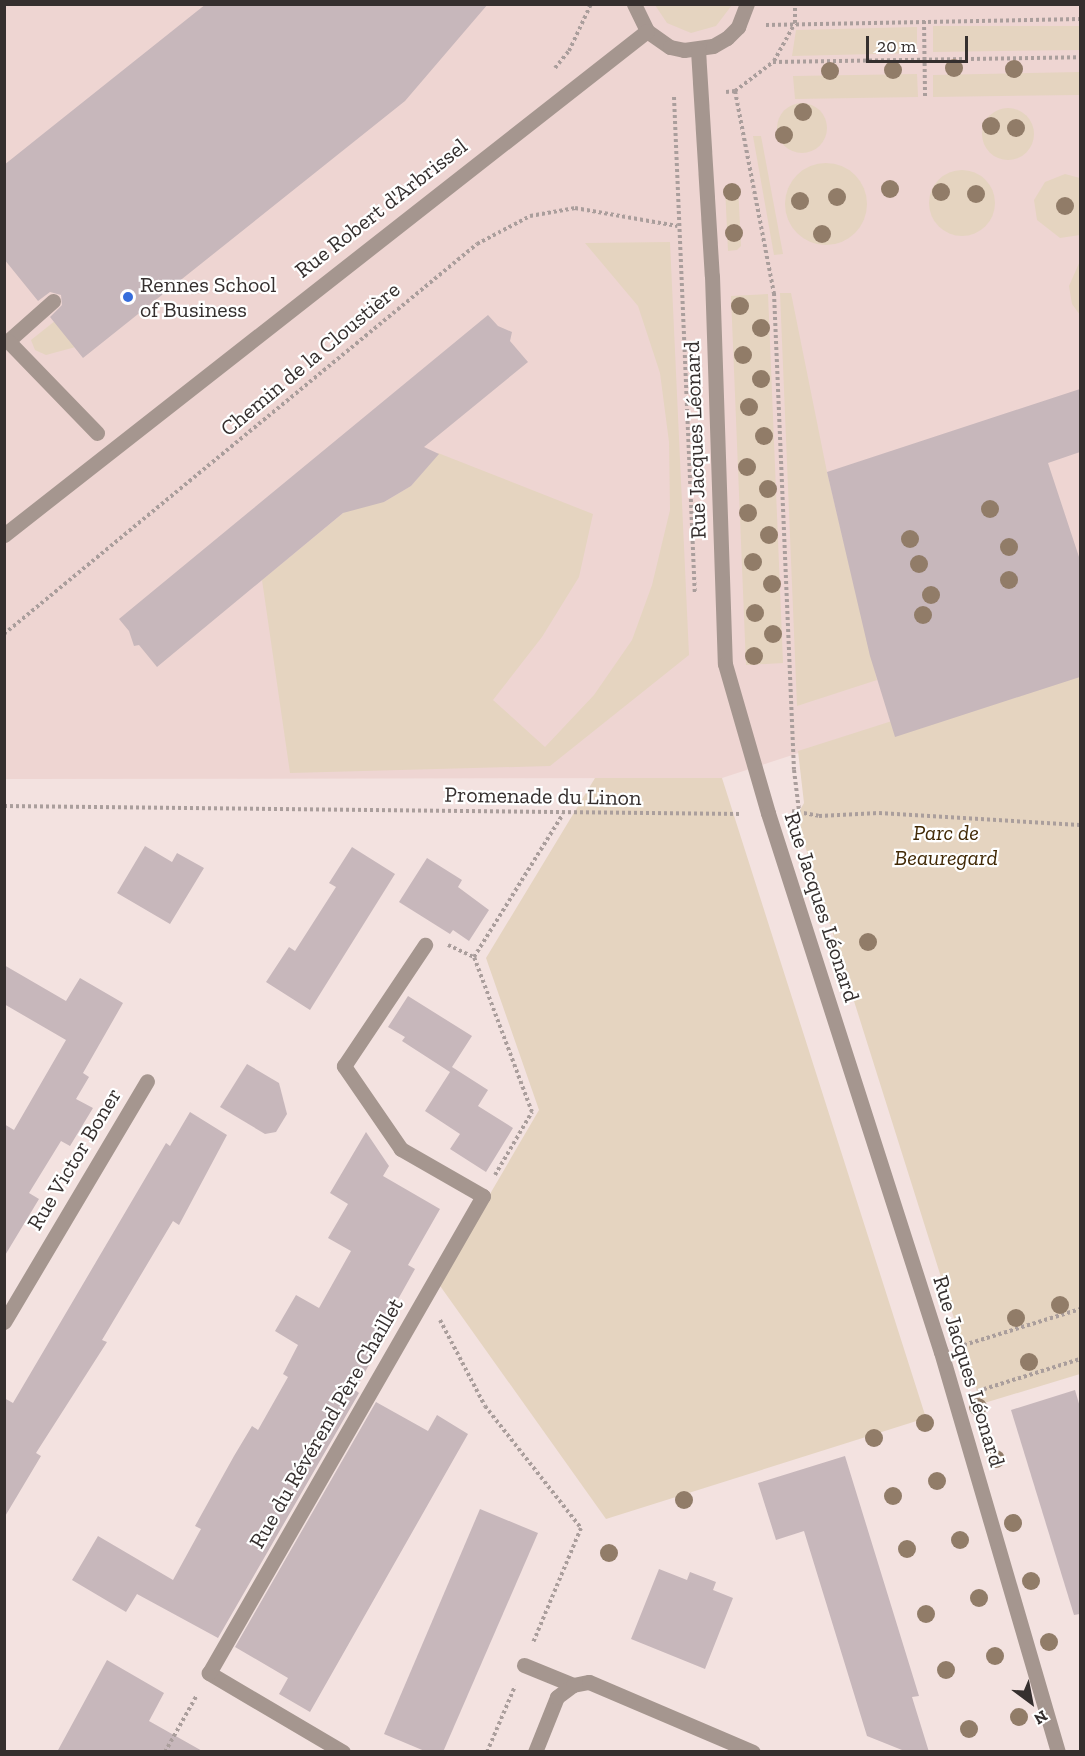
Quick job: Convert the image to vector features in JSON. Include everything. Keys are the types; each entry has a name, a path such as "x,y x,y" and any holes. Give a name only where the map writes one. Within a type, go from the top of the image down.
{"street":[{"path":"634,4 647,31 670,47 698,50 727,38 738,27 749,7"},
{"name":"Rue Robert d'Arbrissel","path":"4,535 647,31"},
{"name":"Rue Jacques Léonard","path":"698,50 712,276 725,664 768,813 941,1352 1058,1752"},
{"path":"53,301 8,341 97,433"},
{"path":"425,945 344,1066 401,1149 483,1196"},
{"name":"Rue Victor Boner","path":"4,1322 147,1081"},
{"name":"Rue du Révérend Père Chaillet","path":"209,1673 483,1196"},
{"path":"524,1665 573,1685"},
{"path":"209,1673 343,1752"},
{"path":"536,1752 557,1697 573,1685 589,1682 753,1752"}],"path":[{"path":"695,595 673,97 735,91 773,62 795,23 795,4"},
{"path":"738,27 795,23 1080,19"},
{"path":"924,21 925,97"},
{"path":"773,62 1080,57"},
{"path":"735,91 774,293 794,770 799,811"},
{"name":"Chemin de la Cloustière","path":"4,634 477,244 530,216 564,209 597,211 677,226"},
{"name":"Promenade du Linon","path":"4,806 563,813 799,811 819,816 879,813 1080,825"},
{"path":"483,1196 532,1112 474,957 563,813"},
{"path":"427,1292 485,1406 580,1528 487,1752"},
{"path":"941,1352 1080,1309"},
{"path":"953,1398 1080,1359"},
{"path":"165,1752 209,1673"}],"shaded area":[{"path":"5,5 1080,5 1080,661 722,778 5,779"}],"green space":[{"path":"655,5 732,5 716,26 691,33 667,23"},
{"path":"933,26 1080,26 1080,50 933,52"},
{"path":"917,27 917,53 792,56 796,30"},
{"path":"1080,72 1080,95 933,97 933,75"},
{"path":"917,74 918,97 795,99 793,76"},
{"path":"797,103 807,103 820,110 827,123 827,133 820,146 807,153 797,153 788,149 781,142 777,133 777,123 781,114 788,107"},
{"path":"1003,108 1013,108 1027,115 1034,134 1027,153 1013,160 1003,160 993,156 986,149 982,139 982,129 986,119 993,112"},
{"path":"753,136 761,136 783,254 774,255"},
{"path":"826,163 842,166 855,175 864,188 867,204 864,220 855,233 842,242 826,245 810,242 797,233 788,220 785,204 788,188 797,175 810,166"},
{"path":"962,170 975,172 990,185 995,203 993,216 980,231 962,236 949,234 934,221 929,203 931,190 944,175"},
{"path":"1065,174 1080,178 1080,235 1060,238 1037,220 1034,200 1045,182"},
{"path":"725,186 738,186 741,246 737,250 728,251"},
{"path":"670,242 689,655 550,766 290,773 262,580 371,490 384,502 411,486 438,453 593,514 579,577 542,637 493,700 545,747 594,695 632,640 652,585 670,510 669,442 660,373 638,306 585,243"},
{"path":"1080,261 1080,315 1072,304 1069,286"},
{"path":"780,293 791,293 827,472 877,680 797,706"},
{"path":"768,294 783,663 746,665 731,296"},
{"path":"70,309 83,345 46,355 35,350 31,340"},
{"name":"Parc de Beauregard","path":"1080,661 1080,1374 981,1404 796,817 804,803 798,751"},
{"path":"595,778 722,778 926,1418 606,1519 438,1283 539,1110 486,958"}],"building":[{"path":"206,4 488,4 405,101 83,358 50,317 62,305 61,295 50,292 38,301 4,259 4,165"},
{"path":"488,315 498,326 512,332 510,341 528,362 424,447 439,454 411,486 384,502 343,513 157,667 139,645 134,646 129,631 119,619"},
{"path":"1080,389 1080,452 1048,463 1080,560 1080,677 895,737 870,656 827,472"},
{"path":"145,846 172,862 177,853 204,868 170,924 117,893"},
{"path":"352,847 395,874 310,1010 266,982 289,947 295,951 336,887 329,883"},
{"path":"427,858 462,880 458,887 489,910 469,941 453,930 450,934 399,902"},
{"path":"4,965 66,1001 80,978 123,1003 83,1073 89,1077 76,1099 93,1108 70,1146 61,1141 29,1193 39,1199 4,1257 4,1124 14,1130 66,1040 4,1004"},
{"path":"408,996 472,1036 452,1067 488,1090 478,1106 513,1128 486,1172 450,1149 460,1134 425,1111 450,1072 402,1041 405,1037 388,1027"},
{"path":"247,1064 279,1083 287,1114 276,1132 265,1134 220,1107"},
{"path":"190,1112 227,1135 179,1225 173,1221 102,1340 107,1342 36,1453 41,1456 4,1518 4,1398 13,1403 166,1143 170,1146"},
{"path":"366,1132 389,1166 383,1176 440,1209 408,1265 415,1269 383,1326 389,1329 355,1390 359,1393 218,1638 137,1594 126,1612 72,1580 98,1536 173,1580 201,1529 195,1526 234,1456 252,1426 258,1430 288,1377 283,1374 298,1345 275,1331 296,1295 319,1308 351,1251 328,1238 348,1204 330,1193"},
{"path":"1075,1390 1080,1407 1080,1614 1074,1615 1011,1410"},
{"path":"376,1402 428,1431 437,1415 468,1434 310,1712 279,1694 288,1678 235,1647"},
{"path":"845,1456 919,1696 912,1697 929,1752 907,1752 867,1736 804,1531 776,1540 758,1483"},
{"path":"480,1509 538,1533 443,1752 427,1752 384,1734"},
{"path":"659,1569 687,1580 690,1572 716,1582 713,1590 733,1598 705,1669 631,1639"},
{"path":"107,1660 164,1693 149,1721 204,1752 57,1752"}],"place":[{"name":"Rennes School of Business","path":"128,297"}]}
